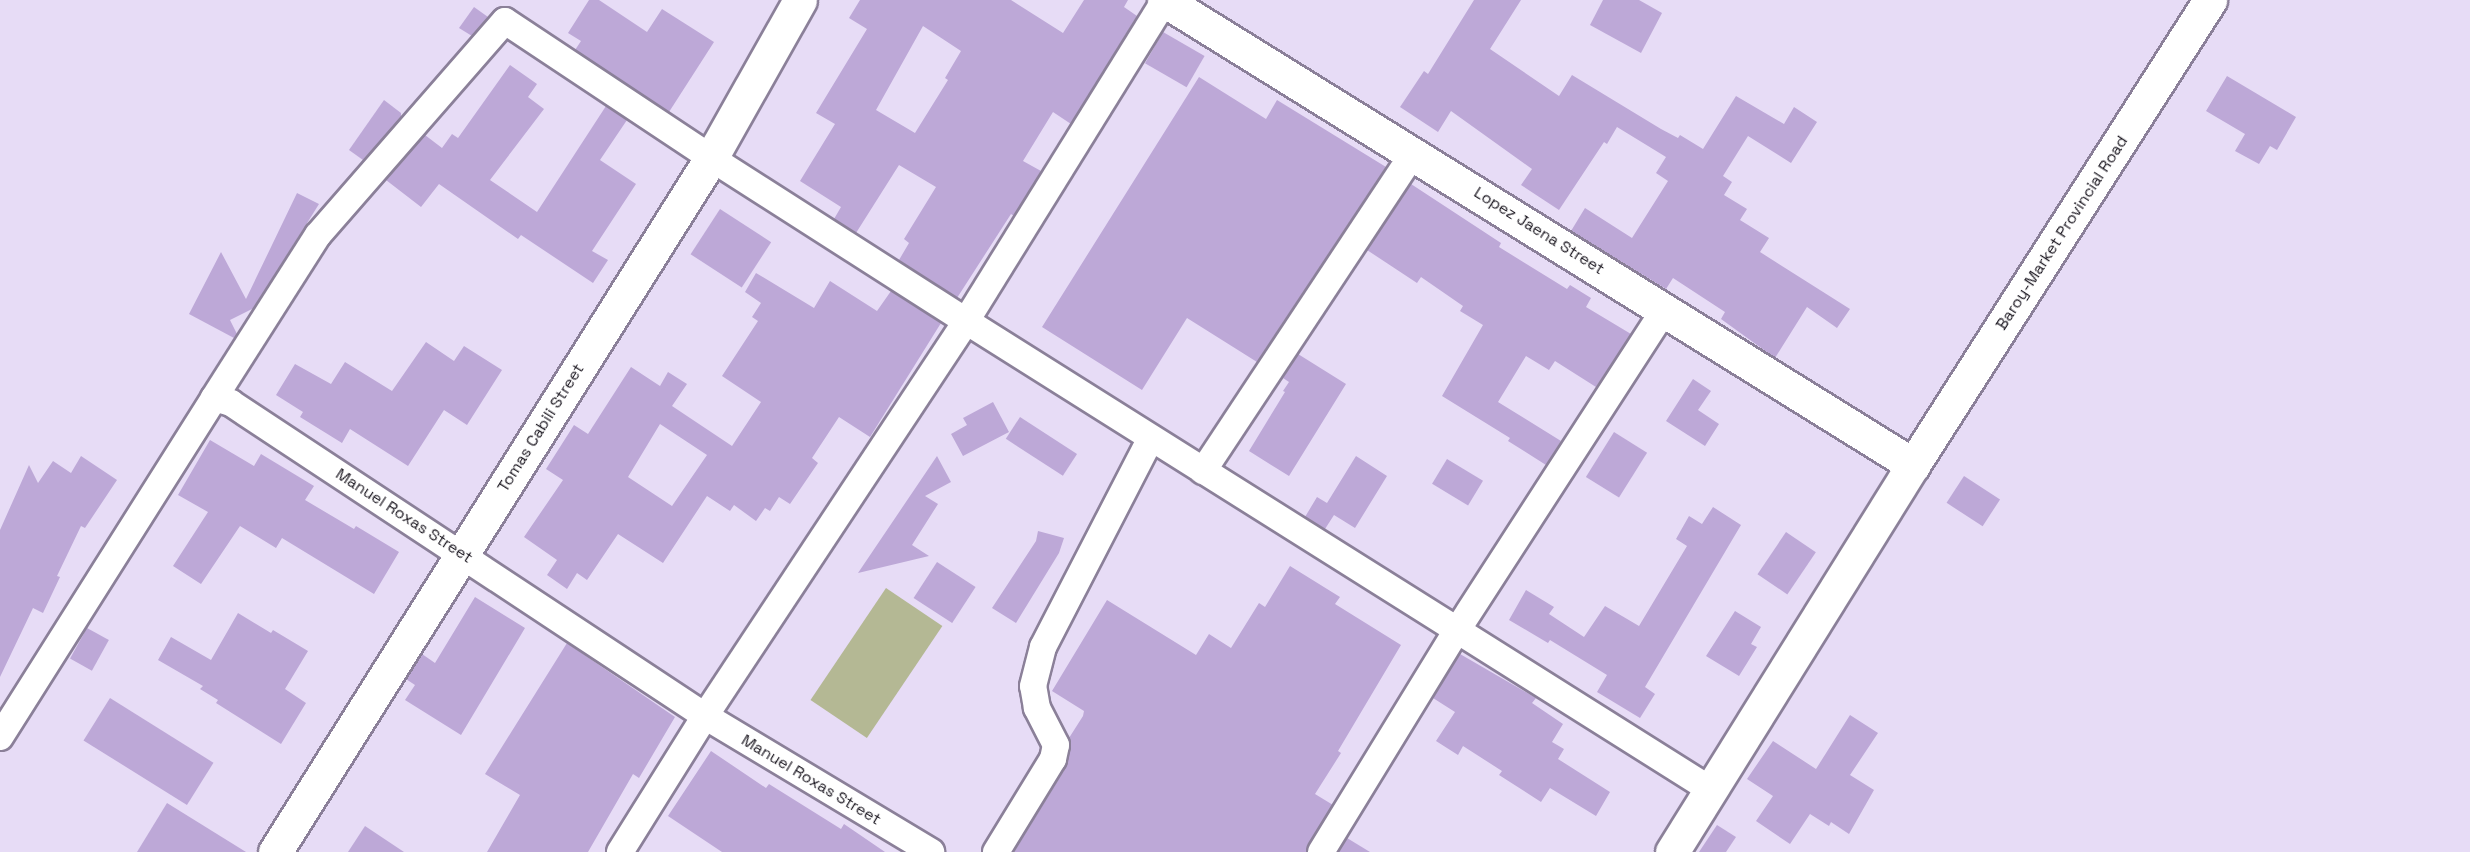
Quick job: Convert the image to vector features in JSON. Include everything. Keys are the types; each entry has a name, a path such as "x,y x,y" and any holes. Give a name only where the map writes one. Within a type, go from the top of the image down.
{"street":[{"name":"Tomas Cabili Street","path":"275,852 711,158 800,0"},
{"path":"620,852 705,716 966,321 1165,0"},
{"name":"Lopez Jaena Street","path":"1165,0 1414,152 1913,465"},
{"name":"Baroy-Market Provincial Road","path":"1672,852 1913,465 2210,0"},
{"path":"0,737 318,235 505,21 711,158 966,321 1456,632 1711,790"},
{"path":"1203,471 1414,152"},
{"path":"1321,852 1456,632 1664,310"},
{"name":"Manuel Roxas Street","path":"214,398 231,404 461,553 705,716 931,852"},
{"path":"996,852 1053,759 1056,746 1037,708 1033,686 1043,647 1151,438"}],"green space":[{"path":"886,588 942,626 867,738 811,700"}],"building":[{"path":"589,0 599,0 647,32 662,9 714,42 669,112 575,50 581,41 568,33"},
{"path":"860,0 1011,0 1063,33 1084,0 1128,0 1124,7 1137,16 1071,124 1053,112 1023,161 1041,171 1014,216 1011,214 957,298 899,260 909,243 904,239 936,187 899,165 856,233 834,219 841,207 800,181 835,124 816,113 867,29 849,18","holes":["923,26 961,51 945,78 948,80 915,133 876,110"]},
{"path":"1474,0 1521,0 1490,49 1559,96 1572,75 1661,129 1678,138 1680,135 1703,149 1736,96 1784,124 1794,107 1817,122 1791,163 1748,136 1723,176 1732,182 1724,195 1747,209 1740,220 1769,238 1760,252 1850,309 1837,328 1807,307 1775,358 1721,319 1725,312 1673,278 1666,289 1571,231 1585,208 1632,238 1668,181 1656,173 1666,157 1617,127 1607,144 1604,142 1559,210 1521,185 1532,169 1451,111 1438,132 1400,107 1424,71 1428,74"},
{"path":"1603,0 1639,0 1662,13 1641,53 1590,25"},
{"path":"474,7 488,17 472,36 459,28"},
{"path":"1163,32 1205,56 1187,87 1145,63"},
{"path":"510,65 537,84 528,97 544,109 490,180 537,212 606,106 627,120 600,160 636,184 592,251 608,260 593,283 521,235 518,239 439,184 421,207 386,180 425,135 442,148 452,134 458,138"},
{"path":"2227,76 2296,117 2277,150 2270,146 2259,164 2235,151 2245,134 2206,111"},
{"path":"1199,77 1266,119 1277,100 1386,167 1257,362 1187,318 1142,390 1042,327"},
{"path":"384,100 401,113 401,117 363,160 349,150"},
{"path":"1411,184 1501,243 1499,247 1567,289 1570,285 1591,298 1586,307 1631,334 1596,387 1555,361 1549,370 1526,356 1498,402 1561,441 1546,465 1508,441 1510,438 1442,396 1483,325 1460,311 1463,306 1421,277 1417,283 1367,250"},
{"path":"297,193 319,204 254,308 230,320 237,334 234,338 189,314 221,252 246,299"},
{"path":"720,209 771,242 742,288 691,254"},
{"path":"756,273 814,308 830,281 877,311 891,291 941,323 870,437 839,417 812,458 818,463 790,504 779,497 770,511 765,508 756,521 734,505 730,511 707,496 663,563 618,534 587,580 577,573 567,589 547,575 557,560 524,537 563,480 546,469 574,425 588,434 631,367 660,386 668,372 687,384 672,406 732,446 761,402 722,376 758,321 752,317 761,303 745,292","holes":["660,424 707,455 672,506 628,477"]},
{"path":"426,342 454,361 464,346 502,370 467,425 444,410 408,466 350,429 342,443 300,417 303,412 276,395 295,364 331,384 345,362 392,391"},
{"path":"1298,354 1346,384 1289,476 1249,451 1285,392 1283,391 1289,382 1283,378"},
{"path":"1693,379 1711,391 1698,410 1719,424 1705,446 1666,421"},
{"path":"993,402 1009,432 963,456 951,434 967,425 963,418"},
{"path":"1020,417 1077,454 1063,476 1006,439"},
{"path":"1614,432 1647,453 1619,498 1586,477"},
{"path":"210,440 254,466 261,454 314,486 305,500 354,529 356,526 399,552 374,594 282,538 276,548 240,526 201,584 173,566 208,512 178,495"},
{"path":"81,456 117,480 85,528 81,526 57,576 60,577 43,613 33,608 0,677 0,530 29,465 38,483 53,461 71,473"},
{"path":"937,456 951,482 925,496 938,504 912,545 929,556 858,573"},
{"path":"1356,456 1387,476 1355,528 1334,515 1325,529 1305,517 1317,497 1327,503"},
{"path":"1447,459 1483,481 1468,505 1432,484"},
{"path":"1964,476 2000,499 1983,526 1947,503"},
{"path":"1713,507 1741,525 1645,687 1655,694 1640,718 1597,692 1607,675 1550,640 1548,643 1509,620 1526,590 1554,607 1549,614 1584,637 1605,606 1639,626 1687,546 1676,539 1689,516 1702,524"},
{"path":"1038,531 1064,538 1059,553 1016,623 992,608 1036,541"},
{"path":"1786,532 1816,552 1787,594 1757,574"},
{"path":"937,562 976,587 952,623 914,598"},
{"path":"1290,566 1340,597 1335,604 1401,645 1338,751 1341,753 1315,794 1333,805 1306,852 1014,852 1066,767 1071,748 1069,738 1083,716 1084,711 1052,691 1107,600 1196,655 1209,634 1231,648 1259,603 1265,607"},
{"path":"475,597 525,628 461,735 405,700 415,685 406,679 422,654 435,663"},
{"path":"1735,611 1761,627 1751,644 1757,647 1739,676 1706,656"},
{"path":"238,613 271,633 273,630 308,651 285,689 306,703 281,744 216,703 218,700 200,689 203,686 158,660 171,637 211,660"},
{"path":"87,628 109,640 92,671 70,659"},
{"path":"567,643 675,717 639,778 633,774 588,852 487,852 520,795 485,774"},
{"path":"1460,654 1536,698 1532,703 1563,724 1552,742 1564,749 1558,759 1610,792 1596,816 1550,788 1541,802 1499,775 1502,771 1463,746 1458,755 1436,741 1455,712 1433,698"},
{"path":"110,698 213,763 187,805 84,740"},
{"path":"1850,715 1878,733 1850,775 1874,790 1849,834 1831,822 1829,826 1810,814 1790,844 1756,821 1773,796 1747,779 1773,741 1816,769"},
{"path":"711,751 766,788 769,784 841,829 844,824 885,852 722,852 668,816"},
{"path":"167,803 246,852 137,852"},
{"path":"1717,825 1736,837 1726,852 1699,852"},
{"path":"365,826 404,852 348,852"},
{"path":"1347,838 1370,852 1339,852"}]}
